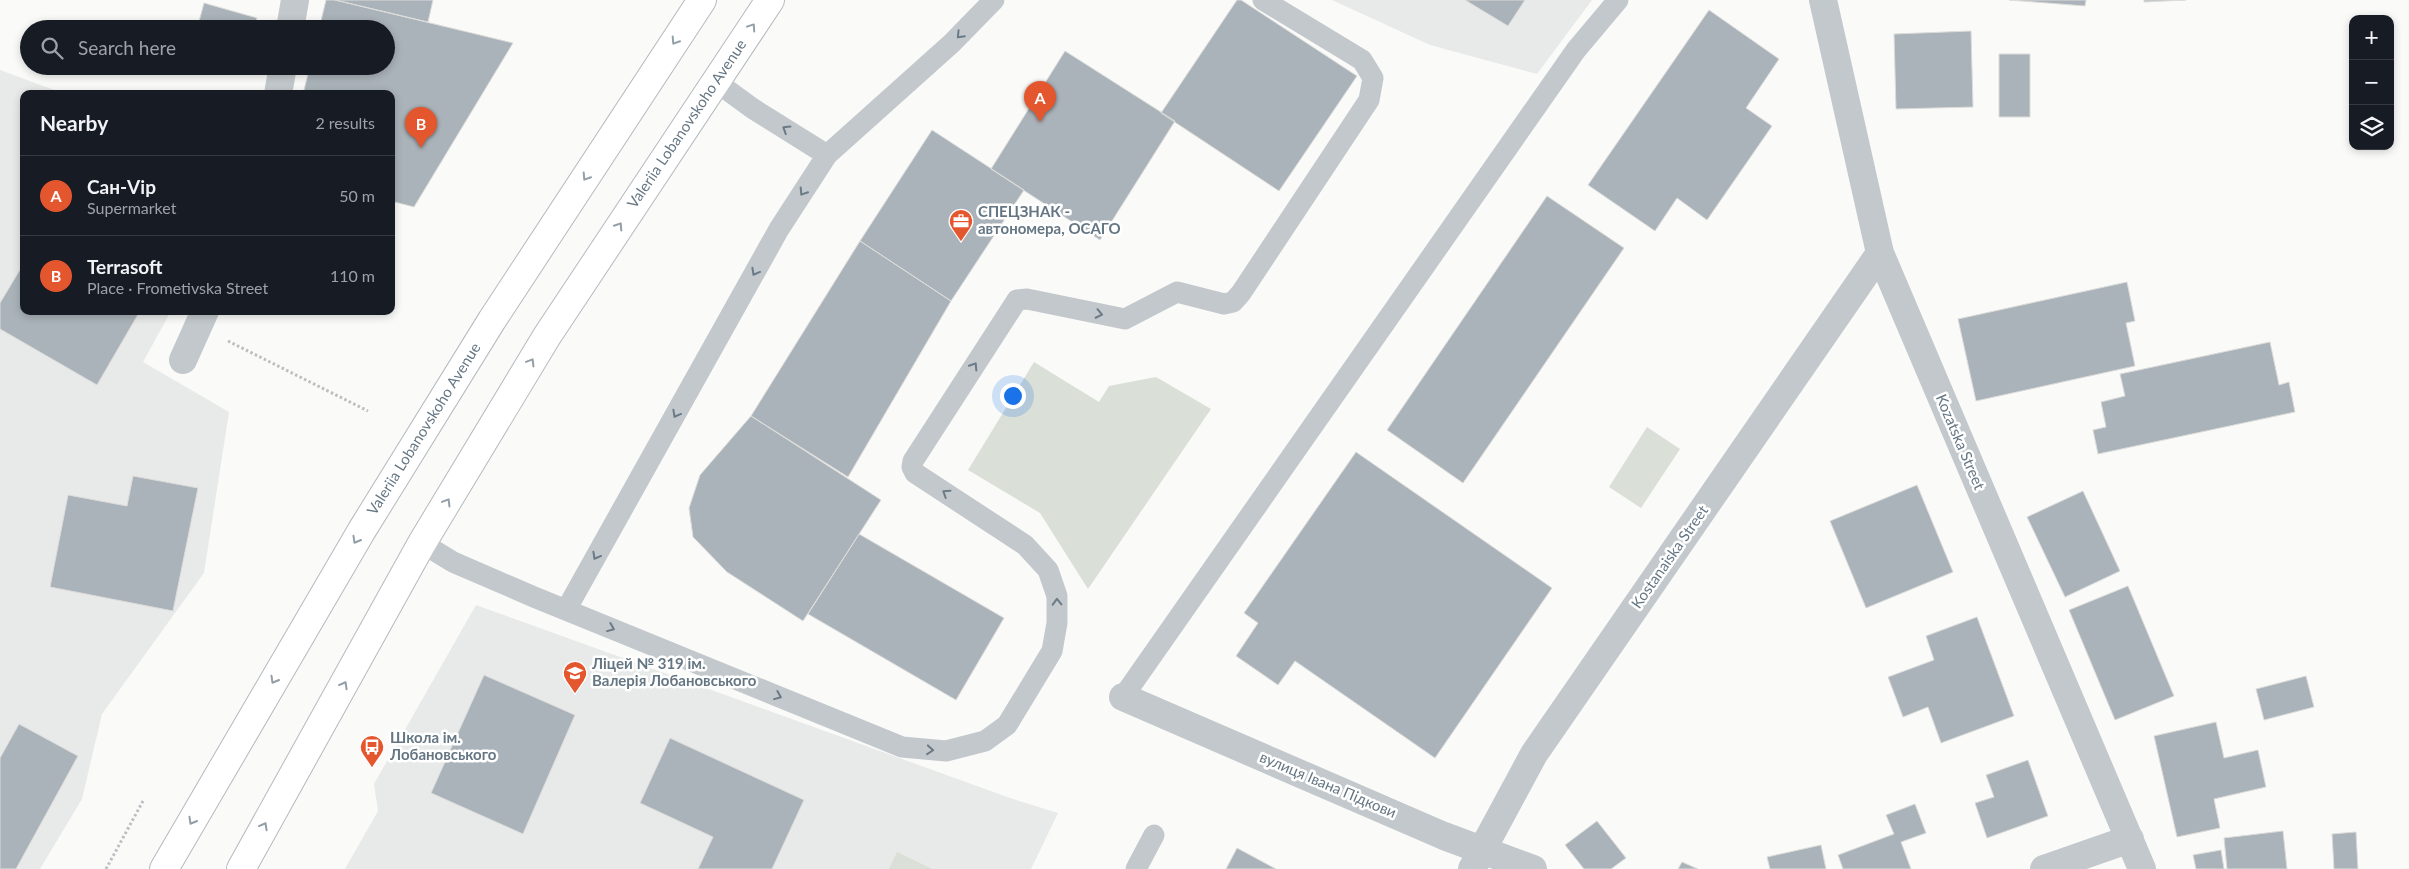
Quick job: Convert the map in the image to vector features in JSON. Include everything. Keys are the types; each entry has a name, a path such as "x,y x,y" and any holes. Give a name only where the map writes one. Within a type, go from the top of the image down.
{"main road":[{"name":"Valeriia Lobanovskoho Avenue","path":"164,869 362,530 492,320 702,0"},
{"name":"Valeriia Lobanovskoho Avenue","path":"240,869 422,543 547,336 770,0"}],"street":[{"path":"292,20 295,0"},
{"name":"Kozatska Street","path":"1824,0 1880,253 2142,869"},
{"path":"279,90 281,75"},
{"name":"Kostanaiska Street","path":"1477,860 1534,754 1880,253"},
{"path":"182,360 201,318"},
{"name":"вулиця Івана Підкови","path":"1123,697 1477,860 1533,869"},
{"path":"2044,869 2130,839"}],"lane":[{"path":"566,610 779,229 828,154 952,43 994,0"},
{"path":"422,543 452,562 902,747 946,751 985,741 1007,724 1052,650 1057,623 1057,596 1048,570 1025,545 915,473 912,467 913,461 1017,300 1027,299 1125,319 1176,292 1224,304 1233,302 1241,293 1369,100 1373,78 1362,60 1263,0"},
{"path":"1123,697 1576,50 1618,0"},
{"path":"715,81 752,108 828,154"},
{"path":"1136,869 1154,835"}],"path":[{"path":"201,318 368,411"},
{"path":"106,869 143,801"}],"shaded area":[{"path":"1332,0 1592,0 1537,74 1430,45"},
{"path":"0,70 54,90 20,90 20,315 169,315 143,362 229,412 204,573 102,714 82,799 40,869 0,869"},
{"path":"1034,362 1099,402 1109,386 1156,377 1211,409 1088,589 1040,513 968,470"},
{"path":"1647,427 1680,449 1641,508 1609,487"},
{"name":"Ліцей № 319 ім. Валерія Лобановського","path":"476,605 1010,798 1058,813 1031,869 345,869 378,811 374,784"},
{"path":"897,852 932,869 889,869"}],"building":[{"path":"326,0 335,0 513,43 414,207 395,202 395,90 304,90 308,75 395,75 395,20 321,20"},
{"path":"335,0 433,0 428,22"},
{"path":"1237,0 1241,0 1357,76 1279,191 1161,113"},
{"path":"1465,0 1525,0 1508,26"},
{"path":"2009,0 2086,0 2085,6"},
{"path":"2144,0 2186,0 2144,2"},
{"path":"204,3 257,18 256,20 199,20"},
{"path":"1709,10 1779,59 1746,108 1772,126 1707,220 1677,198 1655,231 1588,185"},
{"path":"1971,31 1973,107 1896,109 1894,34"},
{"path":"1065,51 1175,121 1100,240 991,169"},
{"path":"1999,54 2030,54 2030,117 1999,117"},
{"path":"932,130 1024,190 951,301 860,241"},
{"path":"1547,196 1624,248 1463,483 1387,430"},
{"path":"860,241 951,301 848,477 751,416"},
{"path":"20,270 20,315 138,315 97,385 0,329 0,303"},
{"path":"2127,282 2135,321 2126,323 2135,366 1976,401 1958,319"},
{"path":"2270,342 2279,385 2289,382 2295,412 2098,454 2093,430 2106,427 2101,402 2125,396 2120,374"},
{"path":"751,416 881,500 803,621 727,572 693,537 689,508 700,475"},
{"path":"1356,452 1552,588 1435,758 1295,661 1278,685 1236,656 1258,623 1244,613"},
{"path":"133,476 198,488 173,611 50,587 68,495 127,506"},
{"path":"1917,485 1953,572 1866,608 1830,521"},
{"path":"2083,491 2120,571 2065,597 2027,517"},
{"path":"859,534 1004,618 956,700 808,614"},
{"path":"2128,586 2174,696 2115,720 2069,610"},
{"path":"1977,617 2014,716 1941,743 1928,707 1903,717 1888,677 1934,660 1926,636"},
{"path":"484,675 575,715 523,834 431,793"},
{"path":"2306,676 2314,707 2264,720 2256,689"},
{"path":"2216,722 2224,758 2258,750 2266,787 2214,799 2220,828 2177,837 2154,736"},
{"path":"19,724 78,756 16,869 0,869 0,758"},
{"path":"670,738 804,800 772,869 698,869 713,837 640,803"},
{"path":"2028,760 2048,816 1987,838 1975,803 1994,797 1986,775"},
{"path":"1915,804 1926,833 1901,842 1911,869 1843,869 1838,855 1894,834 1886,815"},
{"path":"1597,821 1626,858 1611,869 1584,869 1565,845"},
{"path":"2283,831 2287,869 2227,869 2224,838"},
{"path":"2356,832 2358,869 2334,869 2332,834"},
{"path":"1821,845 1826,869 1770,869 1767,857"},
{"path":"1237,848 1276,869 1226,869"},
{"path":"2221,850 2224,869 2196,869 2193,855"},
{"path":"1682,862 1698,869 1678,869"}],"place":[{"name":"Сан-Vip","path":"1040,122"},
{"name":"Terrasoft","path":"421,148"},
{"name":"СПЕЦЗНАК - автономера, ОСАГО","path":"961,242"},
{"name":"Ліцей № 319 ім. Валерія Лобановського","path":"575,694"},
{"name":"Школа ім. Лобановського","path":"372,768"}]}
